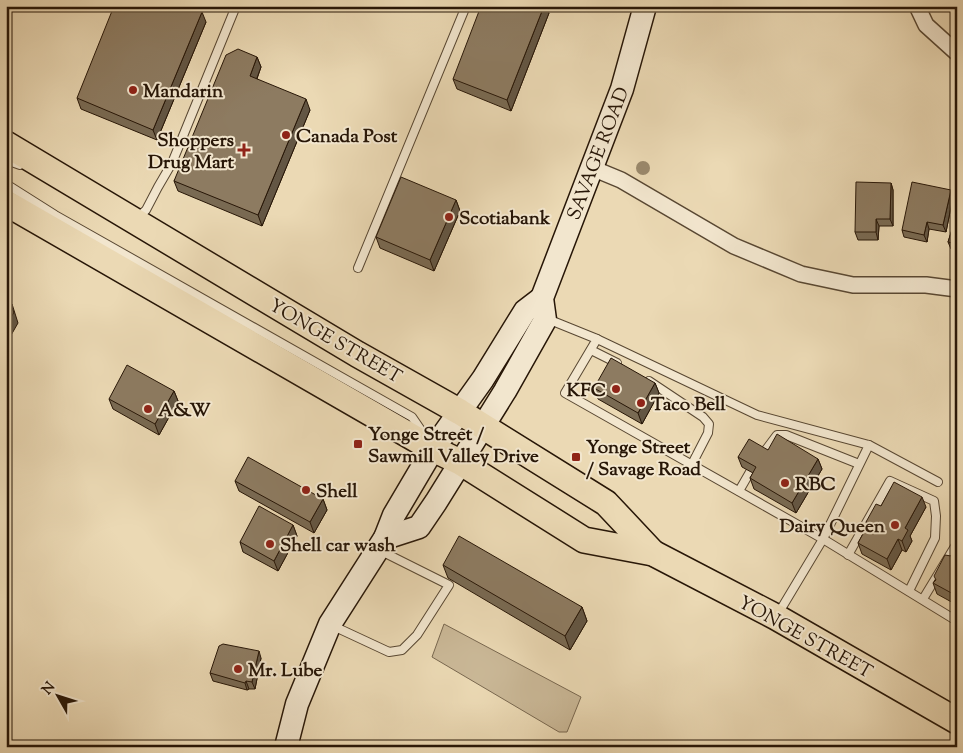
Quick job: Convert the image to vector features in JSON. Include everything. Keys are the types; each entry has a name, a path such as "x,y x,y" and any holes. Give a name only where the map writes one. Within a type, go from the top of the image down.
{"main road":[{"name":"YONGE STREET","path":"6,144 357,354 483,426 606,504 653,553"},
{"name":"YONGE STREET","path":"6,203 433,449 460,462 584,540 653,553 776,618 957,721"}],"street":[{"name":"SAVAGE ROAD","path":"545,320 542,298 622,89 645,6"},
{"path":"917,6 926,25 957,53"},
{"path":"592,168 621,180 734,246 801,274 853,285 926,284 957,289"},
{"name":"SAVAGE ROAD","path":"286,747 297,704 330,624 381,544 394,515 433,449 483,379 525,311 542,298"},
{"path":"381,544 419,527 483,426 545,320"}],"lane":[{"path":"134,220 146,210 172,163 236,6"},
{"path":"358,268 466,6"},
{"path":"6,160 25,167"},
{"path":"34,170 72,182"},
{"path":"6,184 55,215 412,417 433,449"},
{"path":"545,320 555,322 597,339 757,415 868,445 938,482"},
{"path":"597,339 565,393 823,539 957,620"},
{"path":"591,350 628,369"},
{"path":"643,378 703,417 709,424 708,433 692,464"},
{"path":"762,455 777,435 786,435 859,464"},
{"path":"776,618 823,539 868,445"},
{"path":"739,491 750,472"},
{"path":"848,555 890,480 934,501 936,538 909,591"},
{"path":"923,599 957,543"},
{"path":"330,624 389,652 402,650 417,635 449,585 381,544"}],"shaded area":[{"path":"444,624 581,697 567,732 559,732 432,657"}],"building":[{"name":"Mandarin","path":"114,6 189,6 202,12 153,130 77,98"},
{"path":"481,6 544,6 507,100 453,79"},
{"name":"Shoppers Drug Mart","path":"238,49 257,57 250,76 306,99 258,215 174,181 226,55"},
{"path":"401,177 456,200 430,260 376,237"},
{"path":"856,182 891,183 890,219 876,219 876,232 855,232"},
{"path":"912,182 951,190 943,225 927,222 924,235 902,230"},
{"path":"957,214 957,244 948,242"},
{"path":"6,301 12,304 14,312 6,327"},
{"path":"611,358 655,383 638,413 594,388"},
{"path":"127,365 174,391 155,424 109,399"},
{"name":"RBC","path":"777,434 818,459 792,503 750,478 756,467 738,457 749,439 768,450"},
{"path":"248,457 323,499 310,522 235,481"},
{"name":"Dairy Queen","path":"894,482 922,497 905,528 908,530 902,541 898,539 887,559 858,543 869,523 866,522 876,504 881,506"},
{"name":"Shell car wash","path":"259,506 293,525 274,561 240,542"},
{"path":"459,536 582,607 565,636 443,565"},
{"path":"957,546 957,596 933,583 936,580 934,576 945,555 951,556"},
{"name":"Mr. Lube","path":"223,644 259,651 252,682 246,681 245,683 210,673 219,646"}],"place":[{"name":"Mandarin","path":"133,90"},
{"name":"Canada Post","path":"286,135"},
{"name":"Shoppers Drug Mart","path":"244,150"},
{"name":"Scotiabank","path":"449,217"},
{"name":"KFC","path":"616,389"},
{"name":"Taco Bell","path":"641,403"},
{"name":"A&W","path":"148,409"},
{"name":"Yonge Street / Sawmill Valley Drive","path":"358,444"},
{"name":"Yonge Street / Savage Road","path":"576,457"},
{"name":"RBC","path":"785,483"},
{"name":"Shell","path":"306,490"},
{"name":"Dairy Queen","path":"895,525"},
{"name":"Shell car wash","path":"270,544"},
{"name":"Mr. Lube","path":"238,669"}]}
